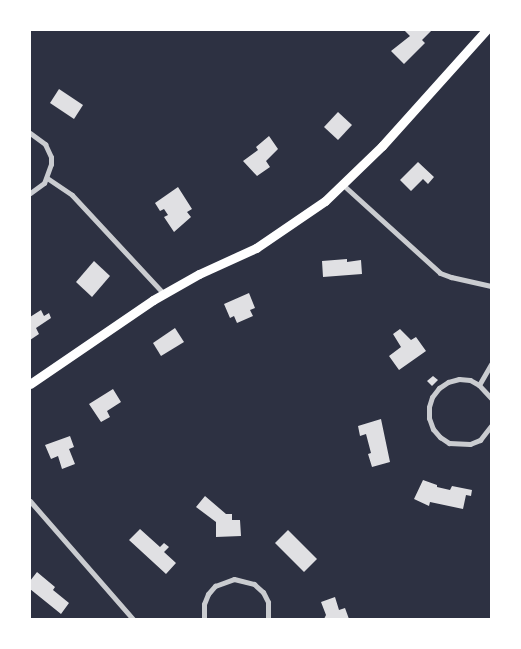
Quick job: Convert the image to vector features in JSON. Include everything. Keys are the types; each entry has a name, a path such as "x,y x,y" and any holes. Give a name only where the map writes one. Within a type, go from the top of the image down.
{"main road":[{"path":"30,384 164,294 199,274 256,248 325,201 382,146 486,30"}],"street":[{"path":"30,133 40,139 48,150 51,164 47,178 39,188 30,193"},
{"path":"47,178 72,195 164,294"},
{"path":"342,184 440,273 491,286"},
{"path":"479,385 491,364"},
{"path":"491,398 479,385 470,380 459,379 444,385 432,397 429,407 429,418 433,429 449,443 460,445 480,440 491,426"},
{"path":"30,501 133,619"},
{"path":"204,619 204,604 208,594 215,586 234,579 254,584 262,592 268,602 268,619"}],"building":[{"path":"404,30 432,30 422,40 425,43 404,64 391,51 410,36"},
{"path":"59,89 83,105 74,119 50,103"},
{"path":"338,112 352,125 338,140 324,127"},
{"path":"269,136 278,149 266,161 270,167 257,176 243,161 258,150 256,147"},
{"path":"418,162 434,177 428,184 423,179 411,191 400,180"},
{"path":"178,187 192,209 187,212 191,217 174,232 164,217 168,215 164,209 160,211 155,203"},
{"path":"347,259 347,262 361,260 362,274 323,277 322,261"},
{"path":"94,261 110,276 92,297 76,282"},
{"path":"249,293 255,308 250,310 253,316 237,323 234,316 230,318 224,304"},
{"path":"41,310 44,316 49,313 51,318 36,328 39,334 30,340 30,317"},
{"path":"175,328 184,342 161,356 153,343"},
{"path":"400,329 411,340 416,337 426,351 399,370 389,356 401,347 393,334"},
{"path":"433,376 438,380 432,386 427,381"},
{"path":"113,389 121,402 107,411 110,417 101,422 89,404"},
{"path":"381,419 390,462 372,467 368,454 371,453 366,434 360,436 358,426"},
{"path":"70,436 74,447 69,449 75,464 62,469 58,456 51,459 45,445"},
{"path":"423,480 437,485 437,487 450,490 452,486 472,490 471,496 466,495 463,509 430,502 429,506 414,499"},
{"path":"205,496 226,514 232,514 232,520 240,520 241,536 216,537 216,522 196,507"},
{"path":"140,529 160,547 164,543 169,547 164,552 176,563 166,574 129,540"},
{"path":"288,530 317,559 304,572 275,543"},
{"path":"37,572 55,587 53,590 69,603 61,614 30,589 30,581"},
{"path":"335,597 339,610 345,608 349,619 324,619 326,615 321,602"}]}
